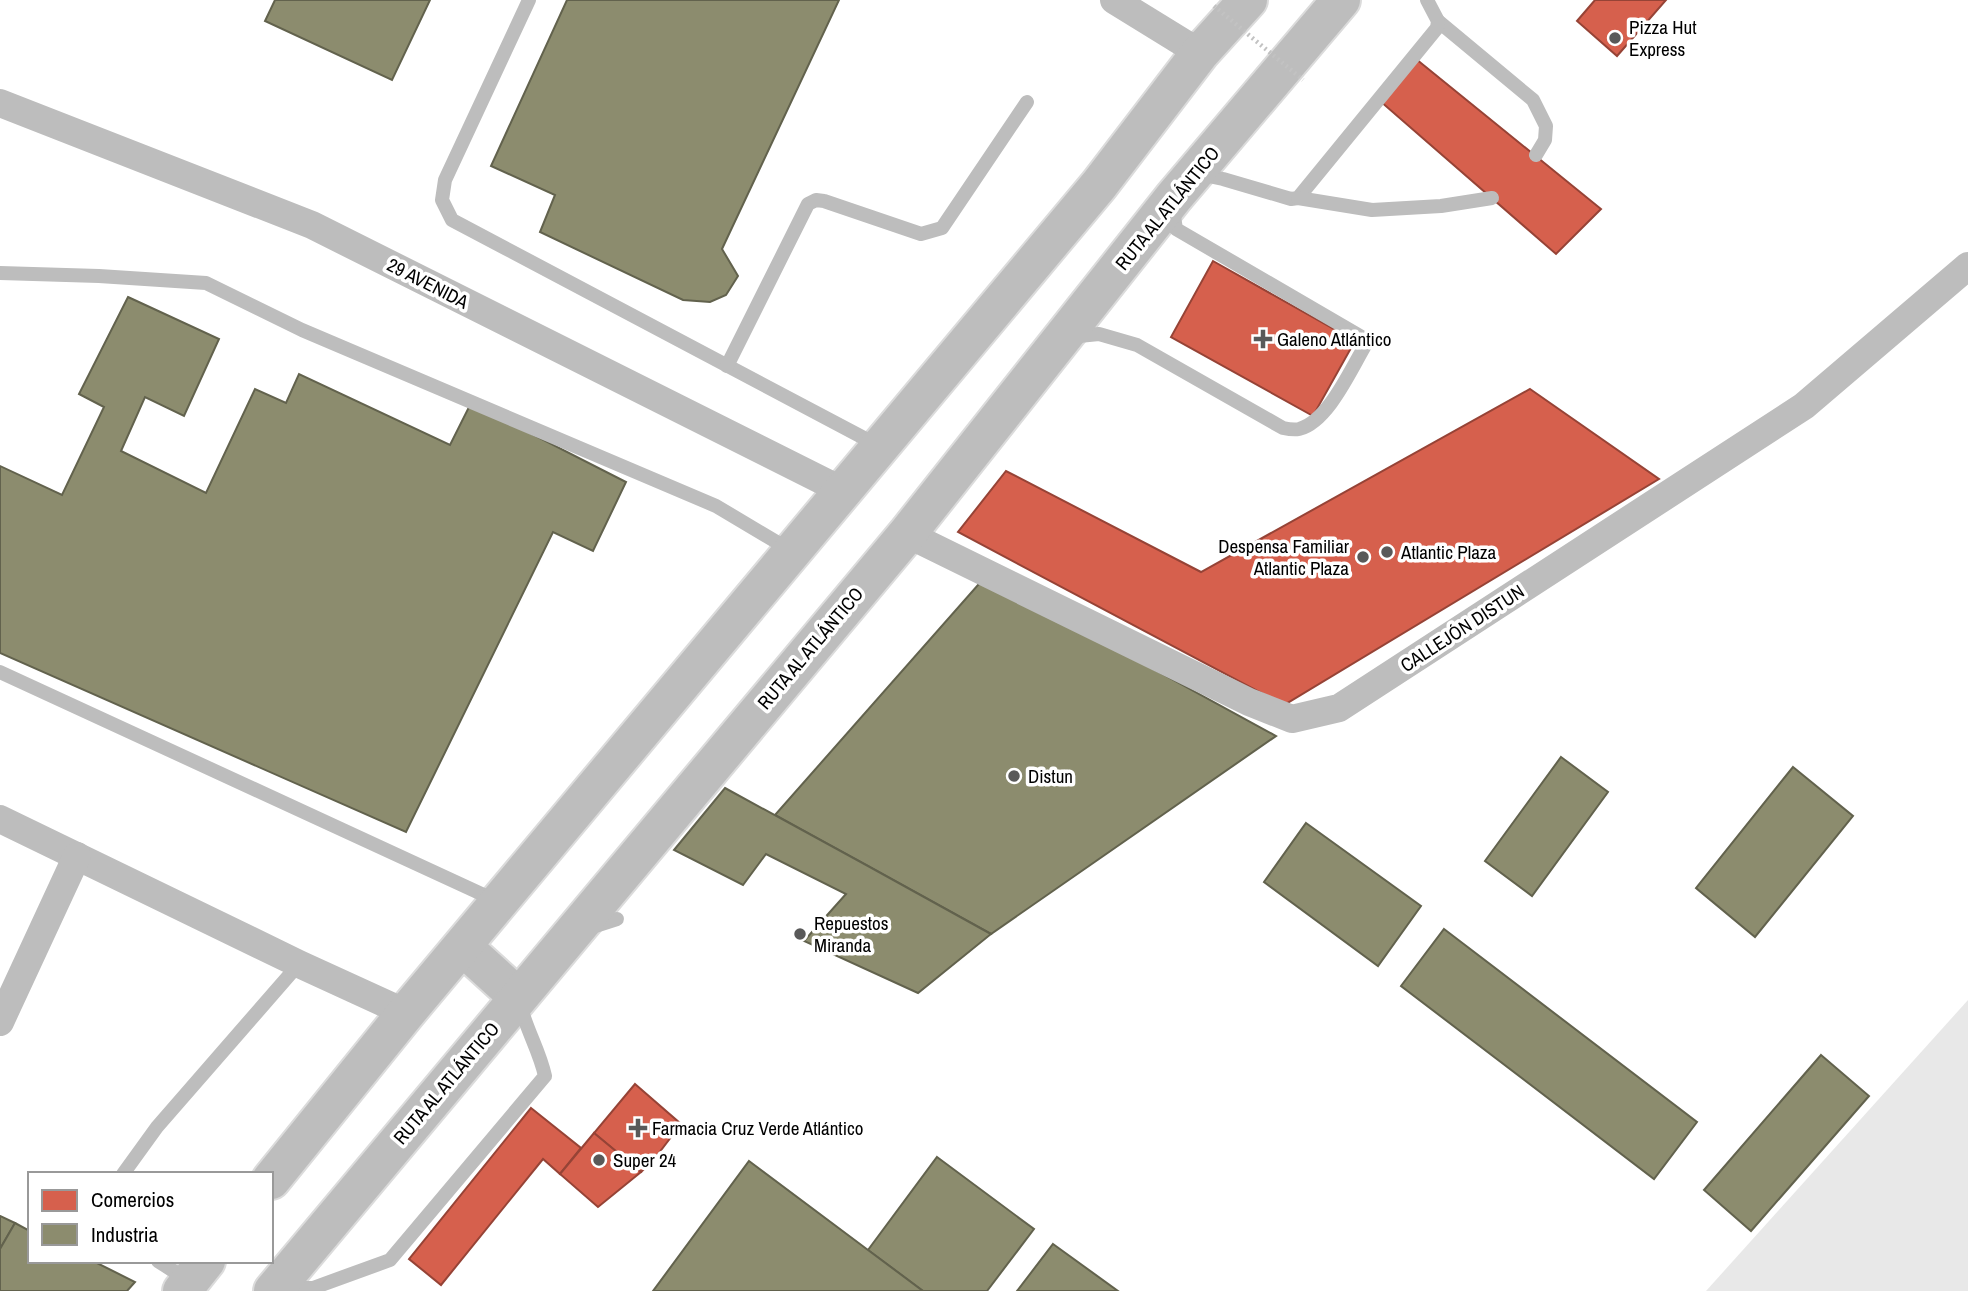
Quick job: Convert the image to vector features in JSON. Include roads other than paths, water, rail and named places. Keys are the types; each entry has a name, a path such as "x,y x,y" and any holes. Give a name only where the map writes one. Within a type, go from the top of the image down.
{"highway":[{"name":"RUTA AL ATLÁNTICO","path":"273,1291 906,534 1184,186 1341,0"},
{"path":"273,1178 406,1013 1099,185 1200,52 1231,3"},
{"path":"463,947 518,997"}],"street":[{"path":"1114,0 1200,52"},
{"name":"29 AVENIDA","path":"0,103 312,225 843,491"},
{"name":"CALLEJÓN DISTUN","path":"906,534 1249,702 1292,719 1339,708 1804,406 1968,266"},
{"path":"0,819 406,1013"},
{"path":"0,1022 77,856"}],"lane":[{"path":"529,0 445,180 442,200 452,220 880,446"},
{"path":"1427,0 1438,21 1534,100 1546,126 1545,139 1536,155"},
{"path":"1298,198 1437,28 1438,21"},
{"path":"727,366 808,204 816,200 824,201 921,234 942,228 1027,102"},
{"path":"1054,348 1079,336 1099,334 1137,345 1283,428 1297,430 1311,425 1324,413 1366,344 1360,336 1176,229 1173,213 1184,186 1223,179 1291,199 1372,210 1441,206 1492,198"},
{"path":"0,273 206,283 315,335 716,506 793,552"},
{"path":"0,672 500,902"},
{"path":"569,936 617,919"},
{"path":"124,1172 158,1126 299,964"},
{"path":"287,1291 313,1288 390,1260 545,1076 526,1027 518,997"},
{"path":"162,1263 193,1278"}],"place":[{"name":"Pizza Hut Express","path":"1615,38"},
{"name":"Galeno Atlántico","path":"1263,339"},
{"name":"Atlantic Plaza","path":"1387,552"},
{"name":"Despensa Familiar Atlantic Plaza","path":"1363,557"},
{"name":"Distun","path":"1014,776"},
{"name":"Repuestos Miranda","path":"800,934"},
{"name":"Farmacia Cruz Verde Atlántico","path":"638,1128"},
{"name":"Super 24","path":"599,1160"}]}
